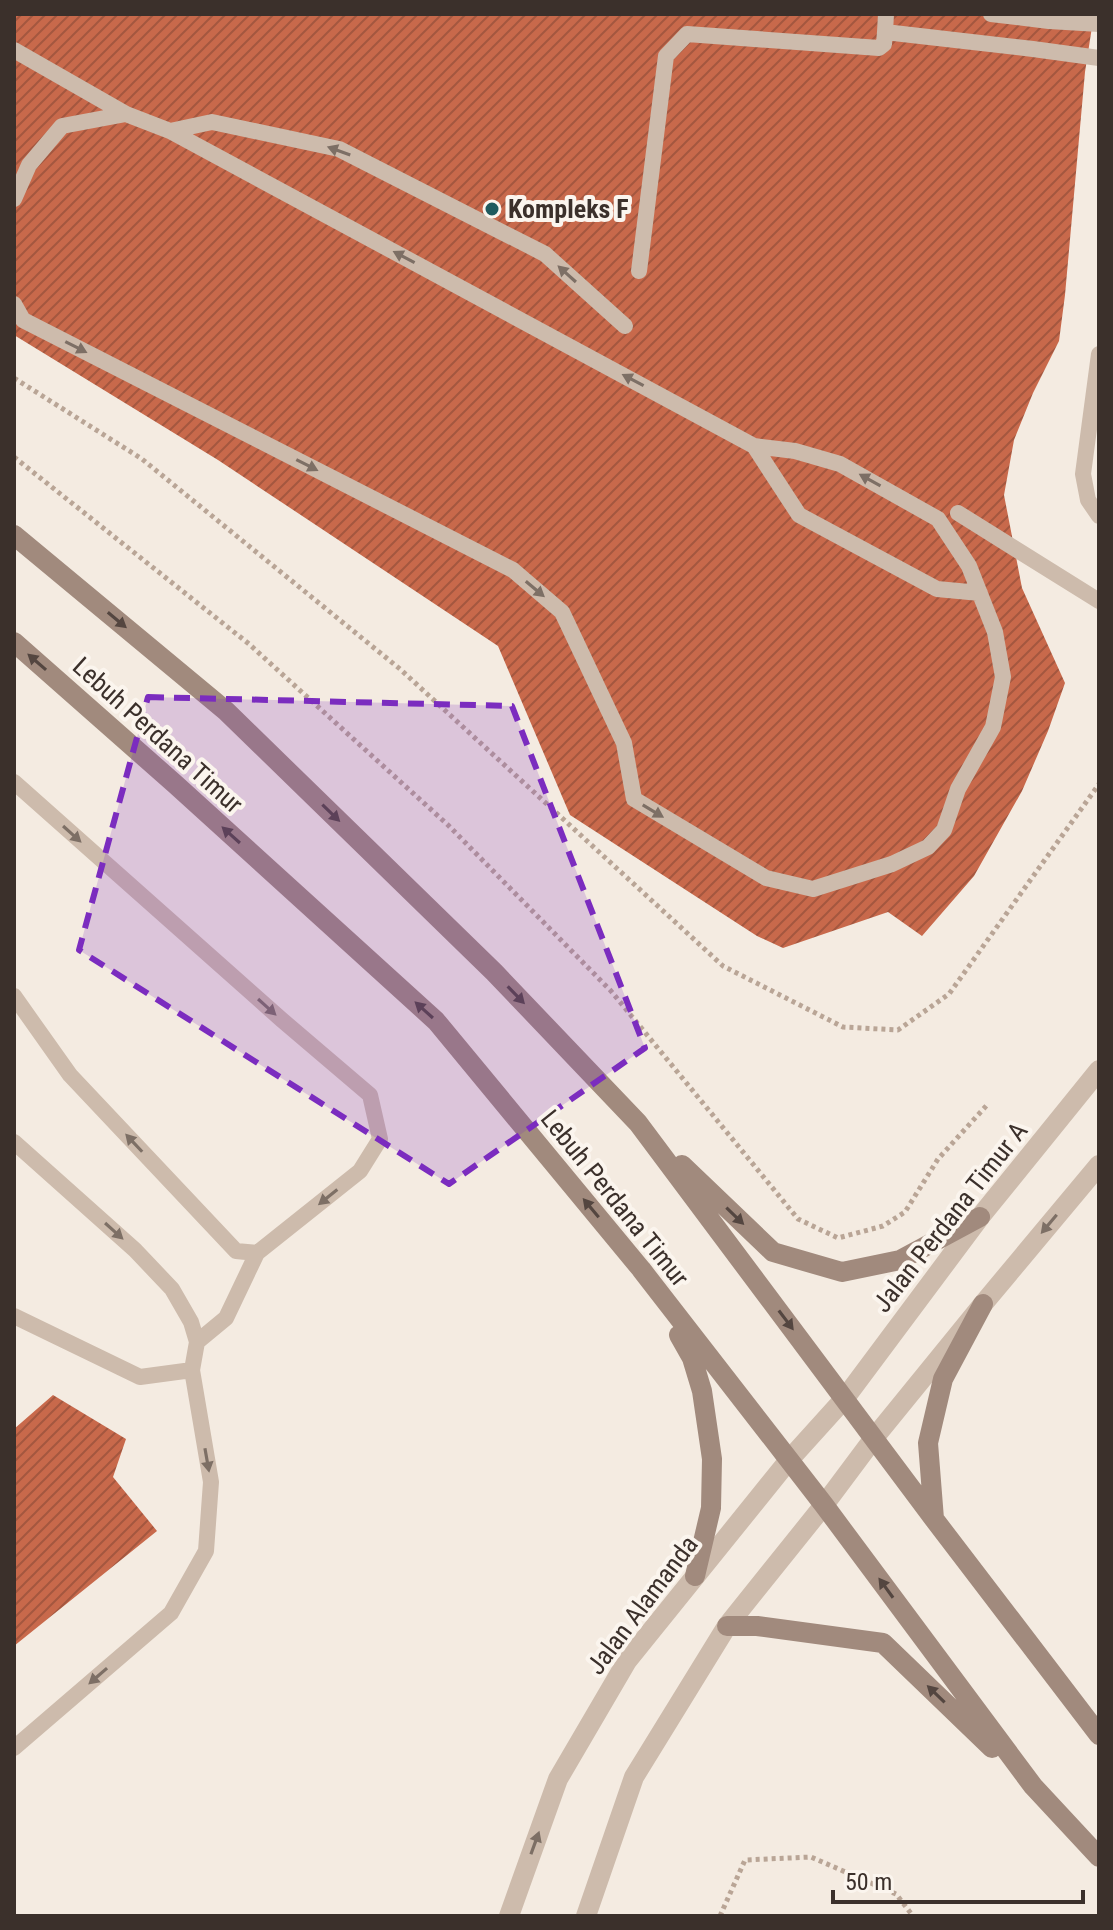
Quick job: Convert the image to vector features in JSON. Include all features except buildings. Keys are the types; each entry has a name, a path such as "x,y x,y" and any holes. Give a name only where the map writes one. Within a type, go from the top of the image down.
{"main road":[{"path":"14,535 226,711 483,961 638,1123 773,1252 842,1272 900,1260 980,1217"},
{"name":"Lebuh Perdana Timur","path":"14,642 436,1021 641,1269 824,1505 1033,1786 1099,1857"},
{"path":"638,1123 1099,1735"},
{"path":"641,1269 692,1358 702,1391 712,1459 711,1508 695,1576"},
{"path":"934,1519 928,1443 943,1379 983,1304"},
{"path":"727,1626 757,1626 883,1643 1033,1786"}],"street":[{"name":"Jalan Perdana Timur A","path":"845,1398 980,1217 1099,1070"},
{"path":"586,1916 634,1777 727,1626 874,1438 1099,1165"},
{"name":"Jalan Alamanda","path":"509,1916 558,1779 627,1661 789,1460 845,1398"}],"lane":[{"path":"639,271 666,56 687,34 879,48 884,44 886,14"},
{"path":"991,14 1099,24"},
{"path":"885,32 1099,58"},
{"path":"14,50 126,114 170,131 754,446 795,451 840,464 938,519 969,566 995,632 1003,677 993,727 958,789 944,830 928,847 892,864 813,889 766,878 634,799 624,743 562,612 513,570 23,320 14,304"},
{"path":"14,199 29,165 62,126 126,114"},
{"path":"170,131 212,122 339,149 545,254 625,326"},
{"path":"1099,354 1083,474 1088,500 1099,516"},
{"path":"754,446 799,515 937,589 980,593"},
{"path":"958,513 1099,601"},
{"path":"14,782 370,1095 380,1139 360,1171 257,1253 226,1318 197,1342"},
{"path":"14,996 70,1075 236,1251 257,1253"},
{"path":"14,1142 135,1250 172,1289 191,1322 197,1342 192,1370 211,1482 206,1551 171,1613 14,1748"},
{"path":"14,1316 140,1377 192,1370"}],"path":[{"path":"14,378 142,459 400,669 723,966 843,1027 898,1030 949,994 1099,784"},
{"path":"14,457 249,644 448,825 611,991 798,1219 838,1238 883,1226 905,1212 938,1159 987,1105"},
{"path":"720,1916 745,1860 811,1857 896,1894 913,1916"}],"highlighted area":[{"path":"148,697 512,706 645,1048 449,1184 79,950"}],"place":[{"name":"Kompleks F","path":"492,209"}]}
